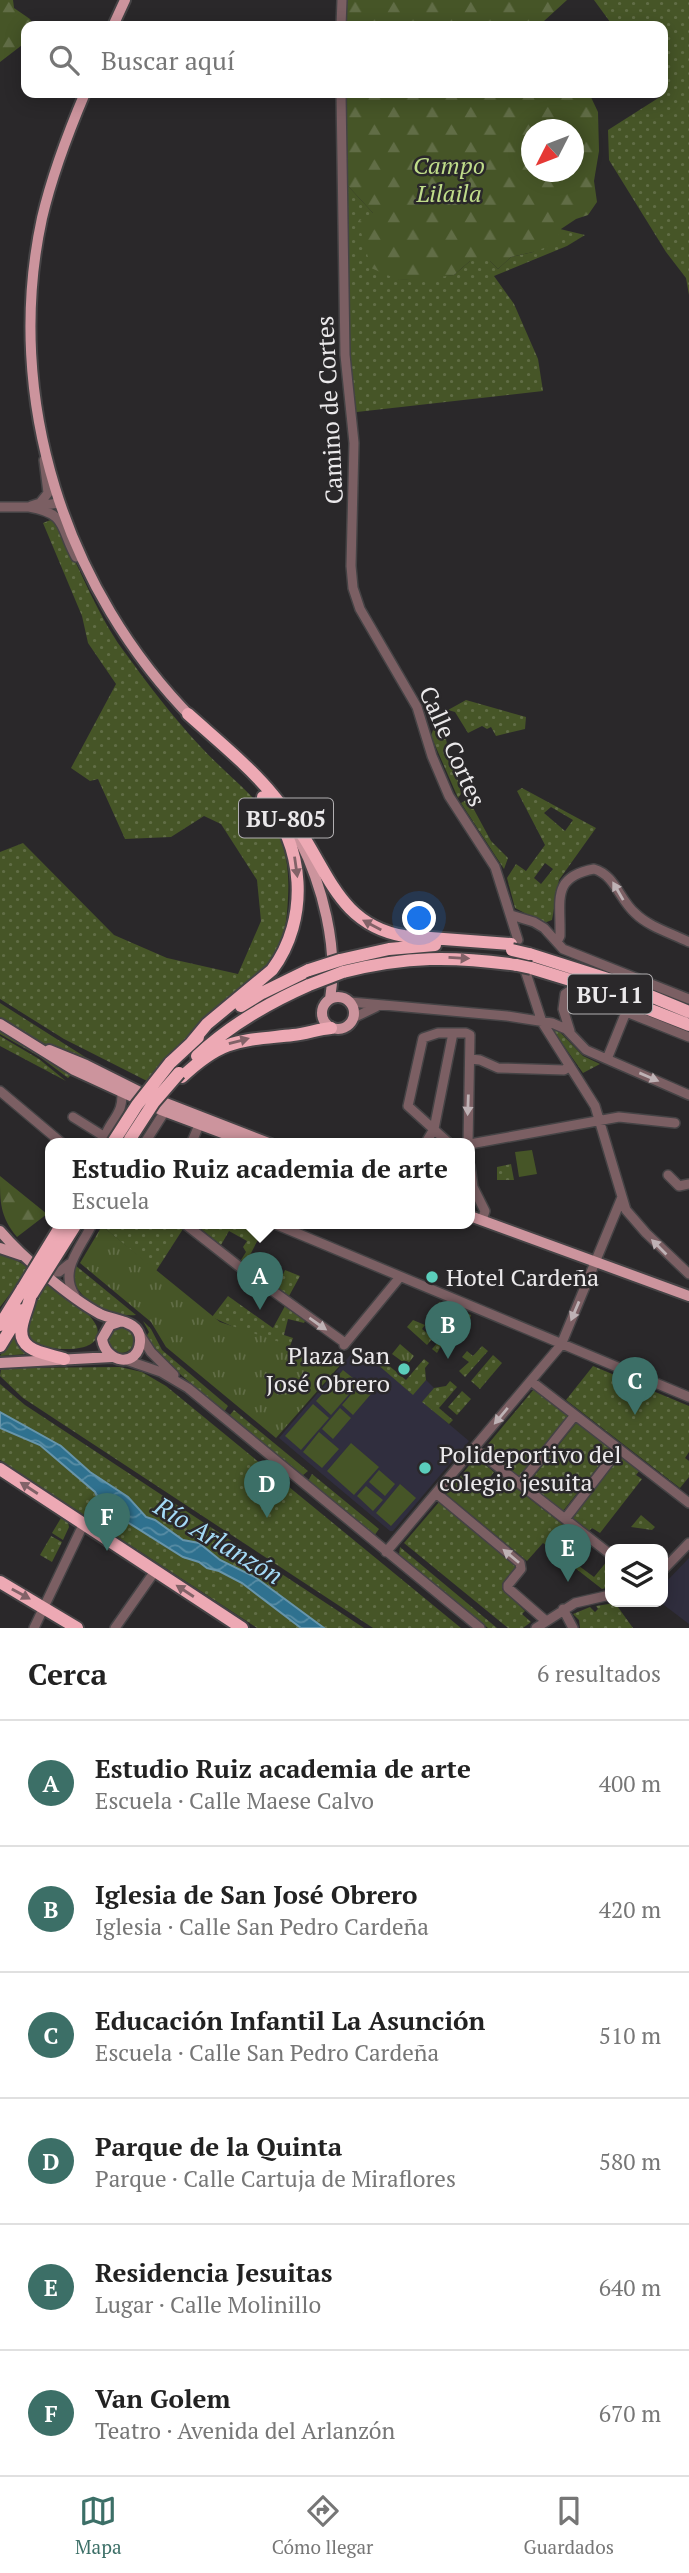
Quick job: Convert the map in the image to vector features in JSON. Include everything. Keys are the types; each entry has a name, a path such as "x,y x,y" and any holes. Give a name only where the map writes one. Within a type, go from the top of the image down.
{"highway":[{"path":"188,713 272,793 304,836 341,900 365,922 404,936 520,947"},
{"path":"188,713 270,805 282,823 293,851 298,887 292,929 278,961 264,978 206,1024 192,1042"},
{"name":"BU-11","path":"110,1138 136,1105 212,1042 254,1012 338,970 411,946 520,947 595,968 689,1012"},
{"name":"BU-11","path":"177,1071 192,1042 262,993 309,970 338,970 427,958 469,958 525,969 590,986 689,1025"},
{"path":"132,1138 141,1130 177,1071 196,1064 230,1043 331,1028"},
{"path":"0,1346 59,1229"},
{"path":"0,1325 72,1229"},
{"path":"0,1313 26,1293"},
{"path":"26,1293 21,1334 24,1343 31,1349 64,1359"},
{"path":"0,1469 242,1628"},
{"path":"0,1583 77,1628"}],"main road":[{"path":"115,21 125,0"},
{"name":"BU-805","path":"83,98 66,141 42,218 32,287 31,350 35,397 59,503 87,571 118,626 139,656 188,713 273,799 297,835 314,871 325,908 338,970 340,999 354,1010 353,1018"},
{"name":"BU-805","path":"331,1028 322,1016 323,1006 340,999"},
{"path":"331,1028 346,1026 353,1018"},
{"path":"0,1024 74,1070 198,1127 232,1138"},
{"path":"33,1044 86,1065 150,1097 256,1138"},
{"path":"475,1216 484,1216 689,1301"},
{"path":"475,1224 689,1296"},
{"path":"0,1231 21,1255 79,1300 108,1318 135,1327 140,1346 137,1352 125,1360 112,1357 0,1363"},
{"path":"0,1248 21,1255"},
{"path":"79,1300 99,1324 103,1347 112,1357"},
{"path":"82,1359 110,1325 122,1321"}],"street":[{"path":"341,21 342,0"},
{"name":"Camino de Cortes","path":"341,98 345,355 354,443 351,566 353,587 360,609"},
{"path":"29,507 40,503 48,493 43,441"},
{"path":"0,507 59,503"},
{"path":"29,507 48,510 58,518 74,552 87,571"},
{"name":"Calle Cortes","path":"360,609 417,707 439,775 455,807 495,867 520,947"},
{"path":"557,942 560,936 562,885 571,875 594,869 610,878 636,915 689,942"},
{"path":"511,915 544,928 562,949 689,999"},
{"path":"525,969 542,1022 587,1091 601,1120 622,1197 631,1218"},
{"path":"570,1033 563,1009 563,997 571,990 689,1037"},
{"path":"340,999 379,1006 401,1005 456,1010 558,1025 570,1033 586,1051 689,1094"},
{"path":"353,1018 379,1006"},
{"path":"542,1022 556,1017 563,1009"},
{"path":"607,1059 626,1012"},
{"path":"444,1138 408,1107 423,1038 438,1033 470,1035 469,1138"},
{"path":"429,1138 434,1129 453,1033"},
{"path":"470,1059 498,1068 564,1070 570,1066"},
{"path":"86,1065 93,1072 117,1084 122,1093 123,1105 109,1138"},
{"path":"0,1091 56,1138"},
{"path":"148,1138 168,1109 230,1128"},
{"path":"73,1117 104,1138"},
{"path":"475,1143 618,1117 675,1123"},
{"path":"193,1138 198,1127"},
{"path":"668,1175 684,1185"},
{"path":"475,1192 484,1216"},
{"path":"386,1552 561,1345 622,1197"},
{"path":"614,1217 624,1213 631,1218 689,1274"},
{"path":"79,1300 68,1279 73,1260 89,1229"},
{"path":"192,1229 344,1344 400,1276"},
{"path":"287,1229 689,1397"},
{"path":"43,1272 59,1272 73,1260"},
{"path":"139,1334 156,1357 188,1388 480,1628"},
{"path":"125,1360 161,1372 188,1388"},
{"path":"531,1381 689,1503"},
{"path":"520,1484 575,1415"},
{"path":"474,1448 605,1550"},
{"path":"565,1519 619,1449"},
{"path":"436,1493 520,1563 521,1569 508,1588 546,1621"},
{"path":"34,1628 83,1523"},
{"path":"668,1565 689,1543"},
{"path":"115,1628 155,1571"},
{"path":"537,1628 563,1609 581,1601 605,1596"},
{"path":"563,1609 573,1628"}],"shaded area":[{"path":"359,1345 413,1394 426,1380 434,1388 423,1402 469,1441 393,1531 279,1438"},
{"path":"689,1558 689,1624 667,1607 668,1580"}],"green space":[{"path":"0,0 13,0 14,8 31,21 21,21 21,46 0,62"},
{"path":"344,0 567,0 544,21 345,21"},
{"path":"594,0 689,0 689,295 686,278 666,252 609,160 608,130 658,98 668,98 668,21 609,21"},
{"name":"Campo Lilaila","path":"346,98 591,98 598,112 599,151 594,181 597,202 588,215 561,229 555,244 511,257 498,269 490,261 470,261 454,275 399,280 371,268 358,221 373,213 348,186"},
{"path":"348,186 373,213 399,280 454,275 470,261 490,261 498,269 511,257 533,252 560,229 585,235 567,246 494,276 514,304 538,359 543,391 348,413 342,376 339,295"},
{"path":"53,519 113,635 179,723 264,811 275,827 288,870 286,922 280,945 272,959 250,984 191,1034 147,1081 64,1039 0,999 0,852 23,843 114,935 167,958 238,974 261,921 257,880 221,824 204,816 171,837 125,839 98,779 90,781 71,768 116,684 88,643 82,616 43,523"},
{"path":"466,700 526,717 525,729 496,736 491,727 487,729 482,726 468,733 455,712 448,710"},
{"path":"443,718 449,736 446,739 447,746 461,794 458,798 431,736 436,721"},
{"path":"522,788 596,828 559,880 552,920 544,923 515,908 507,878 516,864 526,871 545,845 517,791","holes":["551,807 573,820 565,831 544,813","545,863 553,869 541,884 534,878"]},
{"path":"466,800 471,804 491,841 508,858 504,869 461,803"},
{"path":"0,1003 93,1062 92,1064 27,1036 0,1019"},
{"path":"556,1028 583,1056 600,1064 583,1073 552,1029"},
{"path":"0,1031 72,1074 68,1078 40,1057 0,1034"},
{"path":"0,1036 39,1059 66,1081 0,1046"},
{"path":"532,1150 537,1174 519,1177 515,1152"},
{"path":"511,1164 514,1180 497,1180 497,1167"},
{"path":"0,1176 45,1212 45,1216 17,1237 7,1222 0,1194"},
{"path":"100,1229 106,1229 220,1322 342,1363 276,1438 166,1347 151,1322 80,1263"},
{"path":"106,1229 183,1229 156,1271"},
{"path":"201,1229 263,1229 250,1255 255,1257 250,1267 241,1260 246,1252 243,1247 247,1241 229,1231 221,1245"},
{"path":"0,1252 38,1274 82,1308 97,1327 97,1337 92,1343 83,1347 60,1349 31,1343 27,1325 39,1298 17,1285 0,1307"},
{"path":"75,1265 136,1315 116,1314 89,1301 71,1277"},
{"path":"285,1270 300,1276 289,1296 271,1283 274,1276 281,1279"},
{"path":"228,1296 273,1328 285,1306 305,1321 304,1323 288,1319 284,1335 293,1338 290,1346 240,1330 212,1317"},
{"path":"439,1302 471,1315 470,1319 463,1321 436,1309"},
{"path":"413,1320 425,1325 422,1329 433,1338 427,1345 407,1327"},
{"path":"143,1321 151,1329 162,1350 228,1406 224,1412 157,1354 146,1337 149,1332"},
{"path":"454,1324 458,1326 450,1336 456,1342 451,1347 444,1341 437,1353 432,1349"},
{"path":"121,1327 130,1331 134,1340 130,1349 121,1353 112,1349 108,1340 112,1331"},
{"path":"15,1333 17,1343 28,1354 0,1356"},
{"path":"400,1344 414,1356 407,1365 392,1354"},
{"path":"482,1346 488,1351 465,1377 459,1371 469,1362 462,1357 467,1351 473,1356"},
{"path":"493,1355 502,1363 480,1389 471,1381"},
{"path":"381,1359 406,1380 424,1359 429,1363 425,1368 426,1380 413,1395 377,1364"},
{"path":"593,1366 689,1406 689,1452 685,1458 689,1461 689,1477 680,1488 566,1400"},
{"path":"120,1367 142,1372 166,1386 461,1628 373,1628 23,1398 0,1376 1,1369 8,1368"},
{"path":"343,1370 359,1383 331,1415 316,1401"},
{"path":"450,1381 457,1387 439,1408 453,1420 449,1424 422,1402 434,1388 446,1386"},
{"path":"0,1384 25,1405 364,1628 257,1628 0,1460"},
{"path":"360,1384 371,1394 353,1415 342,1405"},
{"path":"534,1389 568,1416 519,1477 484,1449"},
{"path":"462,1391 471,1399 457,1415 448,1407"},
{"path":"313,1404 329,1418 301,1450 285,1436"},
{"path":"340,1408 351,1418 333,1439 322,1429"},
{"path":"234,1410 308,1471 302,1476 229,1416"},
{"path":"577,1422 612,1449 563,1511 528,1484"},
{"path":"319,1432 339,1449 322,1468 303,1452"},
{"path":"351,1443 379,1467 354,1495 327,1471"},
{"path":"621,1455 640,1470 636,1475 642,1479 600,1533 592,1528 588,1532 572,1518"},
{"path":"476,1457 494,1472 479,1492 487,1498 503,1478 589,1545 590,1549 575,1563 594,1577 605,1564 605,1588 602,1589 543,1543 527,1561 446,1494"},
{"path":"379,1470 395,1484 385,1496 369,1482"},
{"path":"312,1474 379,1529 374,1536 308,1481"},
{"path":"400,1484 416,1498 391,1526 376,1513"},
{"path":"366,1486 383,1500 373,1511 357,1496"},
{"path":"439,1502 516,1566 502,1584 502,1589 525,1611 522,1614 531,1622 523,1628 508,1628 404,1543"},
{"path":"641,1515 655,1527 652,1530 631,1527"},
{"path":"61,1518 68,1522 69,1527 63,1540 52,1533"},
{"path":"51,1536 62,1542 52,1562 40,1555"},
{"path":"400,1547 497,1628 488,1628 399,1555"},
{"path":"596,1606 618,1607 633,1628 580,1628 579,1620 573,1614 590,1607 595,1612 598,1609"}],"water":[{"path":"0,1412 61,1446 90,1472 128,1497 146,1517 155,1520 183,1540 199,1543 220,1560 255,1577 324,1628 301,1628 242,1583 183,1557 124,1520 40,1445 0,1428"}],"place":[{"name":"Hotel Cardeña","path":"432,1277"},
{"name":"Estudio Ruiz academia de arte","path":"260,1310"},
{"name":"Iglesia de San José Obrero","path":"448,1359"},
{"name":"Plaza San José Obrero","path":"404,1369"},
{"name":"Educación Infantil La Asunción","path":"635,1415"},
{"name":"Polideportivo del colegio jesuita","path":"425,1468"},
{"name":"Parque de la Quinta","path":"267,1518"},
{"name":"Van Golem","path":"107,1551"},
{"name":"Residencia Jesuitas","path":"568,1582"}],"water label":[{"name":"Río Arlanzón","path":"219,1540"}]}
